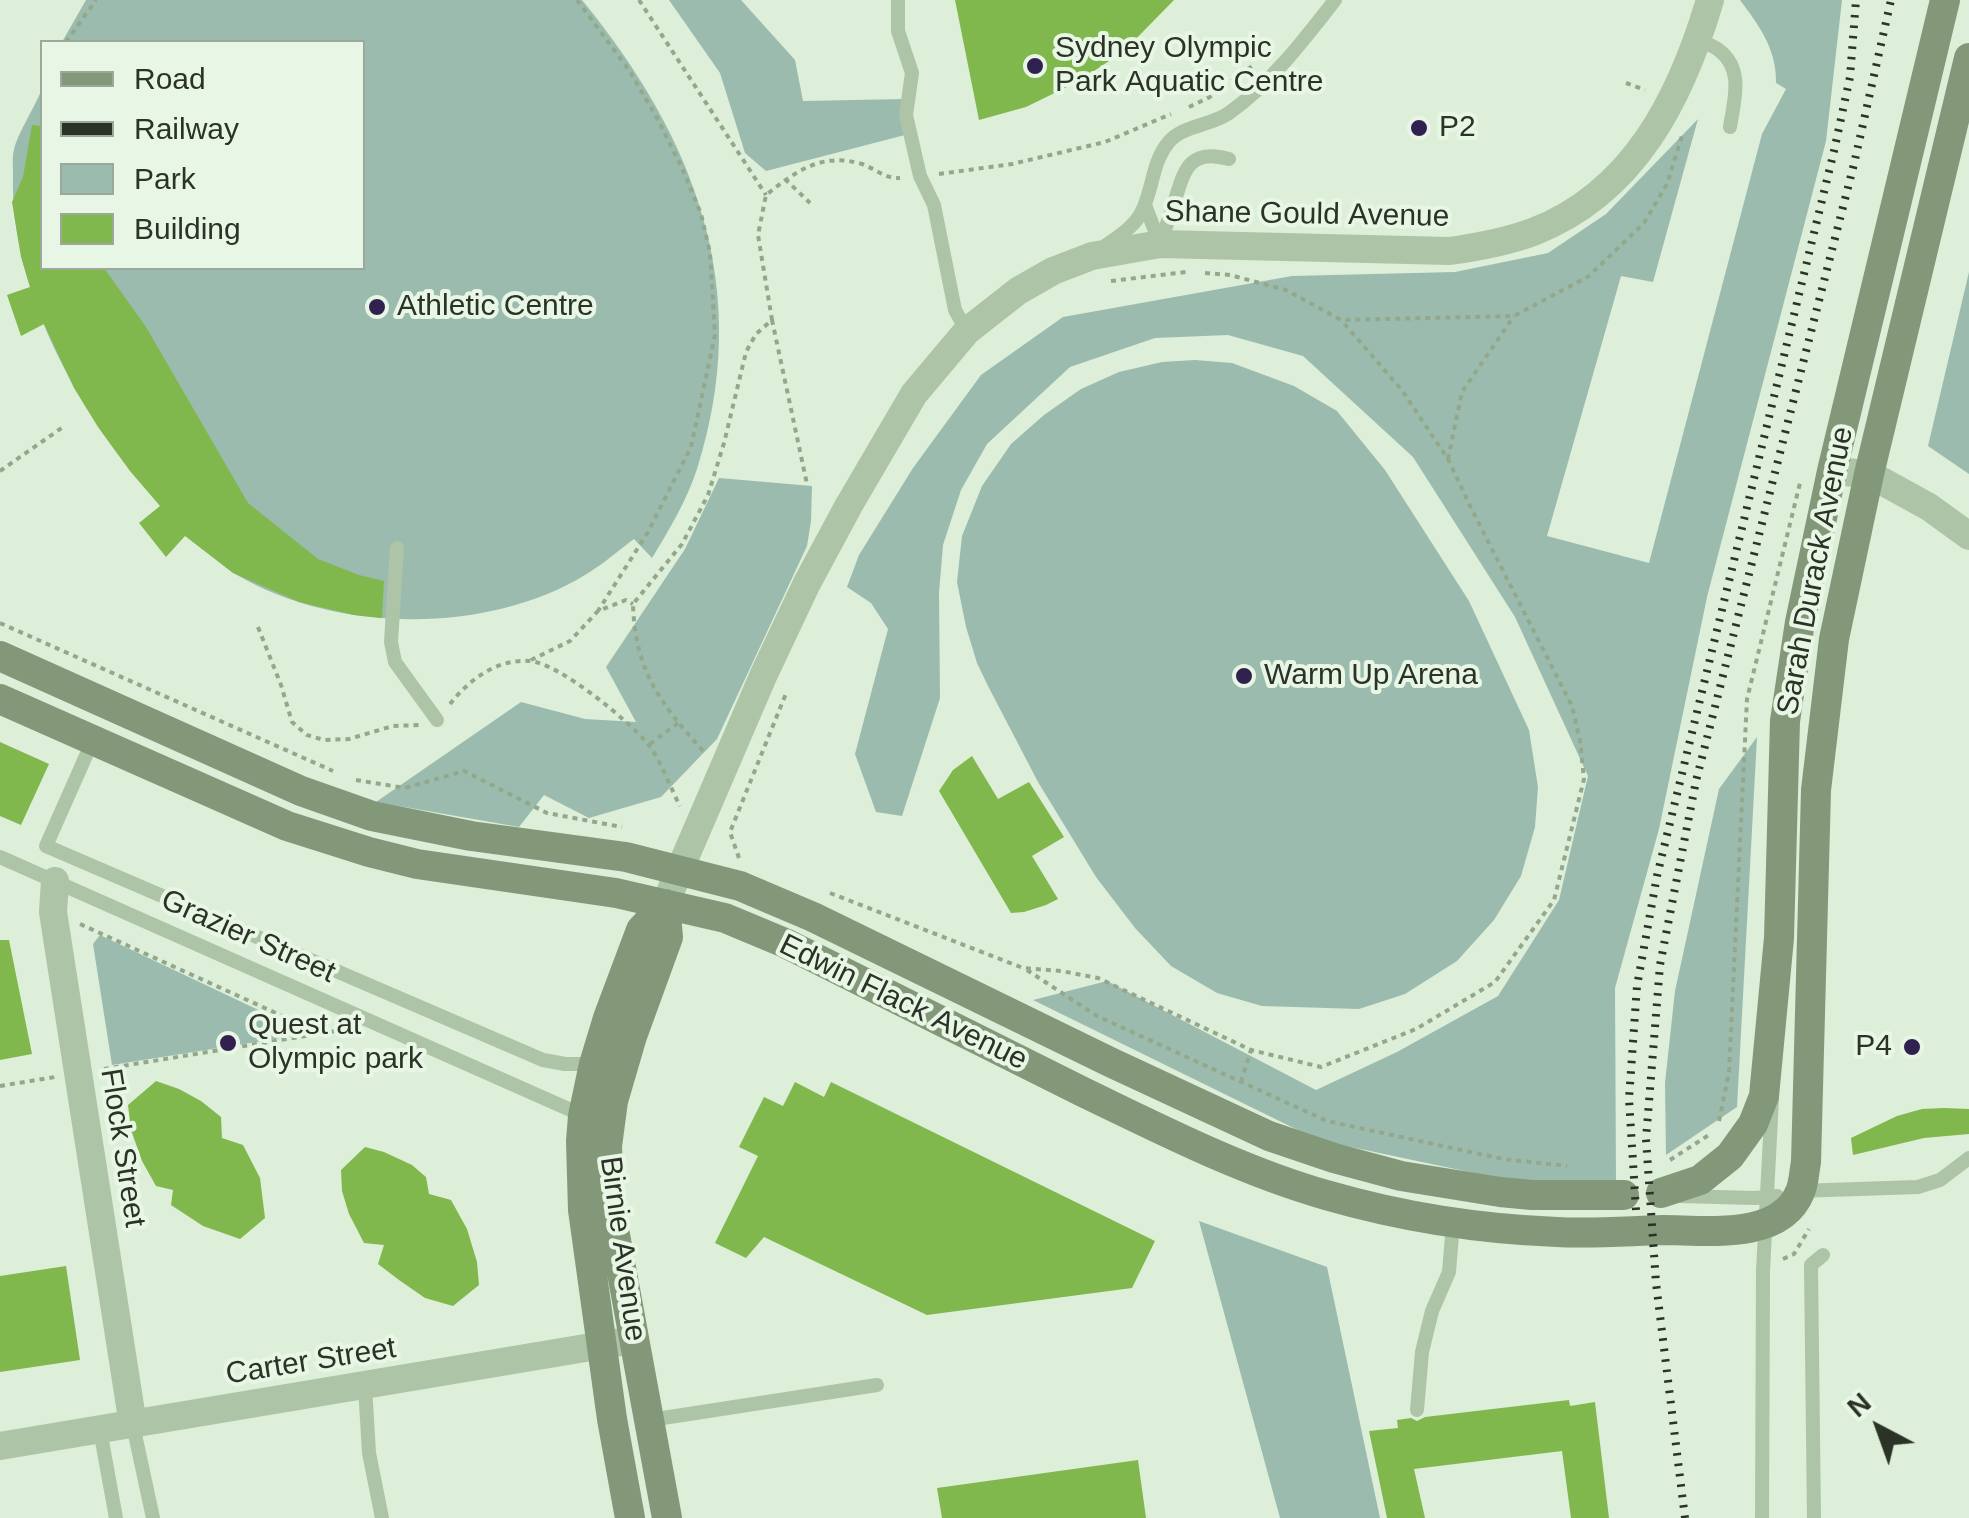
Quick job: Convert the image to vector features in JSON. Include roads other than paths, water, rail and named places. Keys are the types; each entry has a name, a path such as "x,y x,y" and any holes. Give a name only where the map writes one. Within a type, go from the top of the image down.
{"street":[{"name":"Shane Gould Avenue","path":"665,904 807,583 914,394 967,332 1018,292 1053,271 1093,270 1160,244 1450,251 1535,232 1576,210 1612,184 1641,152 1684,76 1710,0"},
{"name":"Sarah Durack Avenue","path":"1660,1193 1692,1184 1714,1171 1738,1147 1759,1110 1768,1079 1779,938 1785,721 1800,622 1832,471 1945,0"},
{"name":"Sarah Durack Avenue","path":"1801,1190 1808,1120 1816,790 1834,639 1868,474 1969,58"},
{"path":"1832,471 1868,474 1929,507 1969,536"},
{"name":"Edwin Flack Avenue","path":"0,656 301,791 372,816 471,836 626,857 740,886 812,916 1269,1136 1334,1158 1384,1172 1532,1196 1624,1195"},
{"name":"Edwin Flack Avenue","path":"0,699 287,826 368,852 416,864 548,882 725,918 785,943 1168,1133 1262,1174 1325,1195 1454,1223 1562,1233 1727,1230 1768,1210"},
{"name":"Flock Street","path":"55,881 53,912 133,1424"},
{"name":"Birnie Avenue","path":"630,1518 612,1418 618,1343 607,1146 594,1104 594,1064 641,930 665,904"},
{"name":"Birnie Avenue","path":"594,1104 632,1036 668,937 665,904"},
{"path":"1454,1223 1458,1186"},
{"path":"1768,1210 1789,1209 1801,1190"},
{"name":"Birnie Avenue","path":"618,1343 649,1420 667,1518"},
{"name":"Carter Street","path":"0,1446 618,1343"}],"lane":[{"path":"898,0 898,31 912,73 906,115 920,176 934,205 954,310 967,332"},
{"path":"1093,270 1145,205 1158,160 1172,138 1226,115 1254,92 1303,42 1335,0"},
{"path":"1698,40 1720,50 1732,66 1737,84 1730,127"},
{"path":"1160,244 1182,175 1192,162 1206,155 1229,159"},
{"path":"1145,205 1160,244"},
{"path":"397,548 391,642 395,662 437,720"},
{"path":"93,739 46,846 543,1060 594,1064"},
{"name":"Grazier Street","path":"0,857 594,1104"},
{"path":"1762,1518 1764,1270 1773,1106 1768,1079"},
{"path":"1801,1190 1918,1187 1940,1180 1969,1158"},
{"path":"1660,1193 1768,1210"},
{"path":"1417,1410 1422,1352 1432,1311 1448,1272 1454,1223"},
{"path":"1814,1518 1811,1265 1822,1255"},
{"path":"649,1420 877,1385"},
{"path":"365,1386 370,1453 382,1518"},
{"path":"133,1424 153,1518"},
{"path":"100,1430 116,1518"}],"railway":[{"path":"1636,1210 1629,1099 1637,986 1657,876 1834,151 1850,77 1856,0"},
{"path":"1685,1518 1656,1283 1646,1139 1660,965 1696,781 1854,164 1891,0"}],"place":[{"name":"Sydney Olympic Park Aquatic Centre","path":"1035,66"},
{"name":"P2","path":"1419,128"},
{"name":"Athletic Centre","path":"377,307"},
{"name":"Warm Up Arena","path":"1244,676"},
{"name":"Quest at Olympic park","path":"228,1043"},
{"name":"P4","path":"1912,1047"}]}
